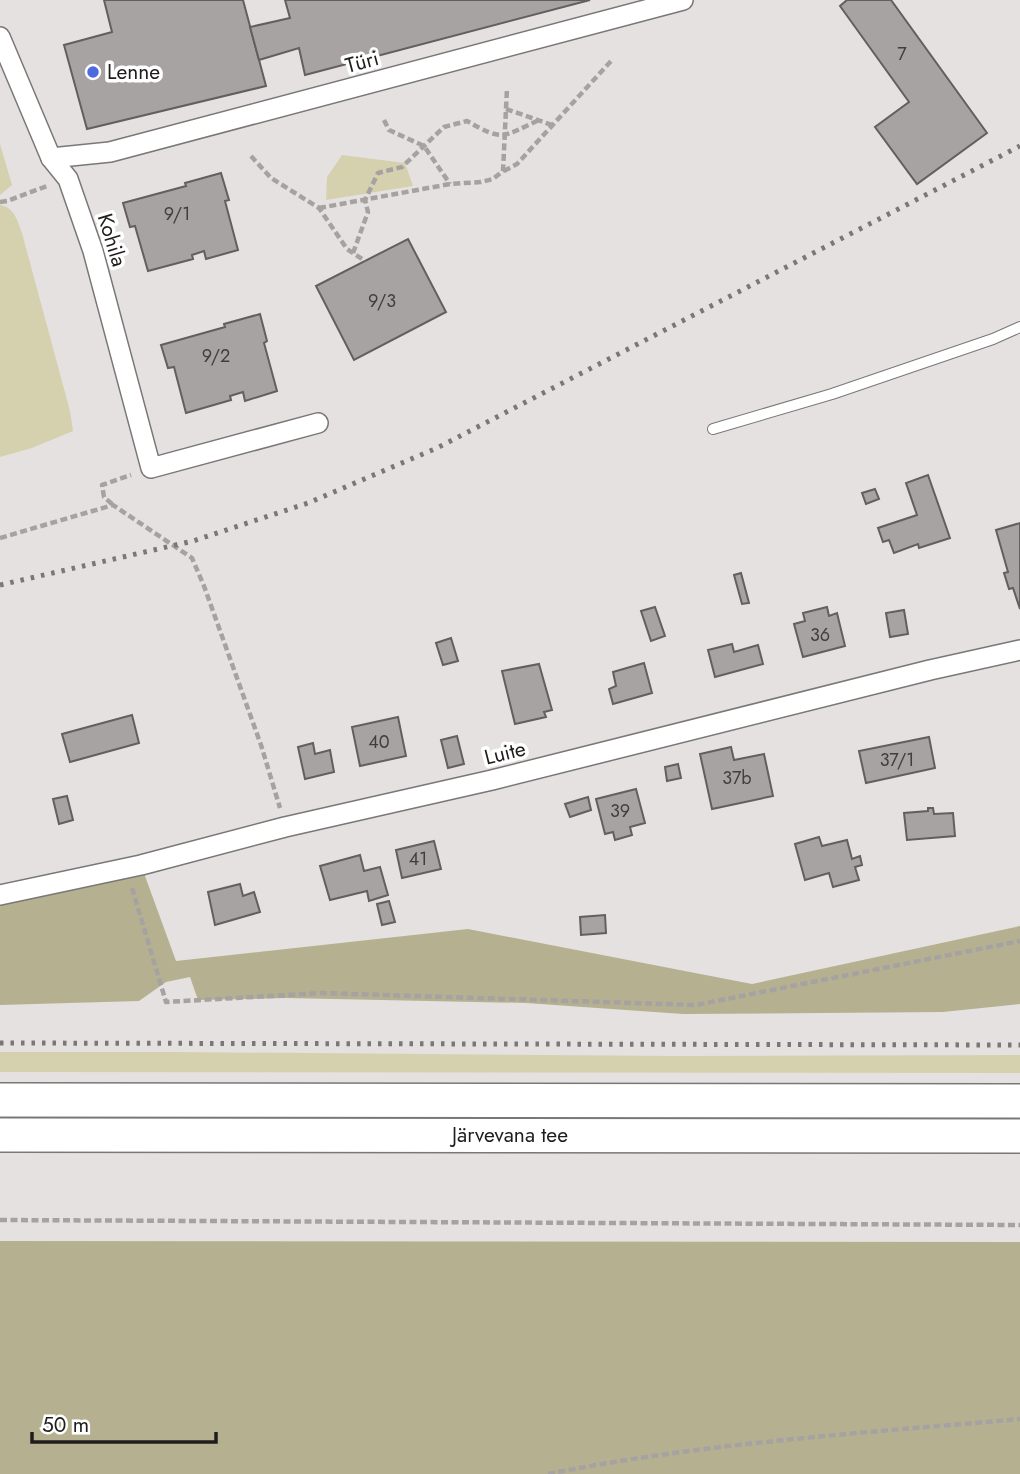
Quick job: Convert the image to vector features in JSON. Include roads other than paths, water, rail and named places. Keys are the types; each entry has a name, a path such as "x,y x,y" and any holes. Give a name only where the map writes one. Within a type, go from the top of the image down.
{"highway":[{"name":"Järvevana tee","path":"0,1100 1020,1101"},
{"name":"Järvevana tee","path":"0,1135 1020,1136"}],"street":[{"name":"Türi","path":"51,158 110,152 683,0"},
{"name":"Kohila","path":"0,37 51,158 68,179 93,251 151,468 317,423"},
{"name":"Luite","path":"0,895 126,868 285,827 492,780 1020,650"}],"lane":[{"path":"713,429 832,394 993,339 1020,327"}],"railway":[{"path":"0,585 193,541 308,503 437,448 1020,146"},
{"path":"0,1043 1020,1045"}],"place":[{"name":"Lenne","path":"93,72"}]}
